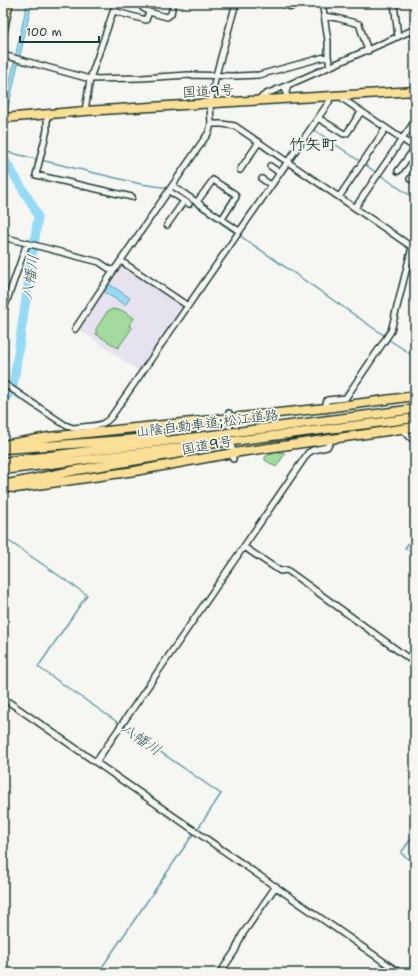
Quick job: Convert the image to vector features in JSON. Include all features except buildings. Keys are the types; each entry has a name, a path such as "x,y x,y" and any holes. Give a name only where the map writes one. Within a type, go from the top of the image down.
{"highway":[{"name":"国道9号","path":"5,118 85,111 255,102 415,91"},
{"name":"国道9号","path":"3,445 92,429 230,419 326,410 415,396"},
{"name":"山陰自動車道;松江道路","path":"3,470 17,465 283,426 415,409"},
{"name":"山陰自動車道;松江道路","path":"3,462 17,465 245,440 415,418"},
{"path":"3,449 169,437 257,427 283,426"},
{"name":"国道9号","path":"3,486 16,488 135,471 233,453 415,427"},
{"path":"3,486 77,470 182,453 245,440"}],"main road":[{"path":"3,32 9,3"}],"street":[{"path":"85,111 90,79 116,3"},
{"path":"144,8 150,12 167,17 171,14 173,3"},
{"path":"75,329 209,132 211,124 210,104 216,75 236,3"},
{"path":"282,3 291,7"},
{"path":"324,3 324,16 330,67"},
{"path":"394,3 398,37"},
{"path":"113,11 146,20 150,12"},
{"path":"324,16 359,24 368,50"},
{"path":"255,102 266,94 414,30 415,37"},
{"path":"3,55 90,79 259,75 328,56"},
{"path":"287,99 286,92 288,85"},
{"path":"3,383 65,425 73,428 92,429 107,422 288,162 329,102 330,96"},
{"path":"342,96 343,99 415,148 398,171"},
{"path":"318,118 344,134 347,133 362,112"},
{"path":"47,114 47,130 36,175 132,197"},
{"path":"355,208 415,121"},
{"path":"211,124 235,126 412,247"},
{"path":"339,197 386,128"},
{"path":"240,170 259,142"},
{"path":"270,166 280,173"},
{"path":"410,179 415,171"},
{"path":"262,179 271,185"},
{"path":"197,202 212,180 236,195 236,198 222,219"},
{"path":"171,189 189,204"},
{"path":"171,189 197,202 222,219 238,233"},
{"path":"167,225 184,201"},
{"path":"3,237 98,262 111,270 114,270"},
{"path":"326,410 327,400 346,398 386,340 390,331 412,247 415,242"},
{"path":"3,312 27,243"},
{"path":"121,260 188,306"},
{"path":"402,429 415,442"},
{"path":"96,762 308,454 313,450 327,447 330,439"},
{"path":"244,547 280,571 287,570 415,663"},
{"path":"3,698 400,973"},
{"path":"220,973 235,951 242,935 276,886"}],"shaded area":[{"path":"122,264 184,308 140,372 77,328"}],"green space":[{"path":"112,309 123,311 134,318 129,326 132,328 118,348 96,334 96,329 107,312"},
{"path":"283,452 285,454 276,467 265,460 267,455"}],"water":[{"path":"27,3 32,3 7,112 3,113"},
{"path":"109,284 130,298 125,305 104,292"}],"waterway":[{"path":"313,129 358,160"},
{"path":"3,151 141,184 169,188"},
{"name":"八幡川","path":"3,157 33,206 38,217 13,387 3,403"},
{"path":"364,164 377,173"},
{"path":"380,175 415,199"},
{"path":"189,201 235,233"},
{"path":"239,235 385,336"},
{"path":"388,339 415,357"},
{"path":"415,534 405,548 415,555"},
{"name":"八幡川","path":"3,537 87,595 38,667 120,724"},
{"name":"八幡川","path":"123,726 221,794 197,830"},
{"name":"八幡川","path":"98,973 194,833"},
{"path":"415,833 401,853 415,864"},
{"path":"409,973 415,965"}],"tunnel":[{"path":"327,411 329,438"}],"district":[{"name":"竹矢町","path":"313,144"}]}
